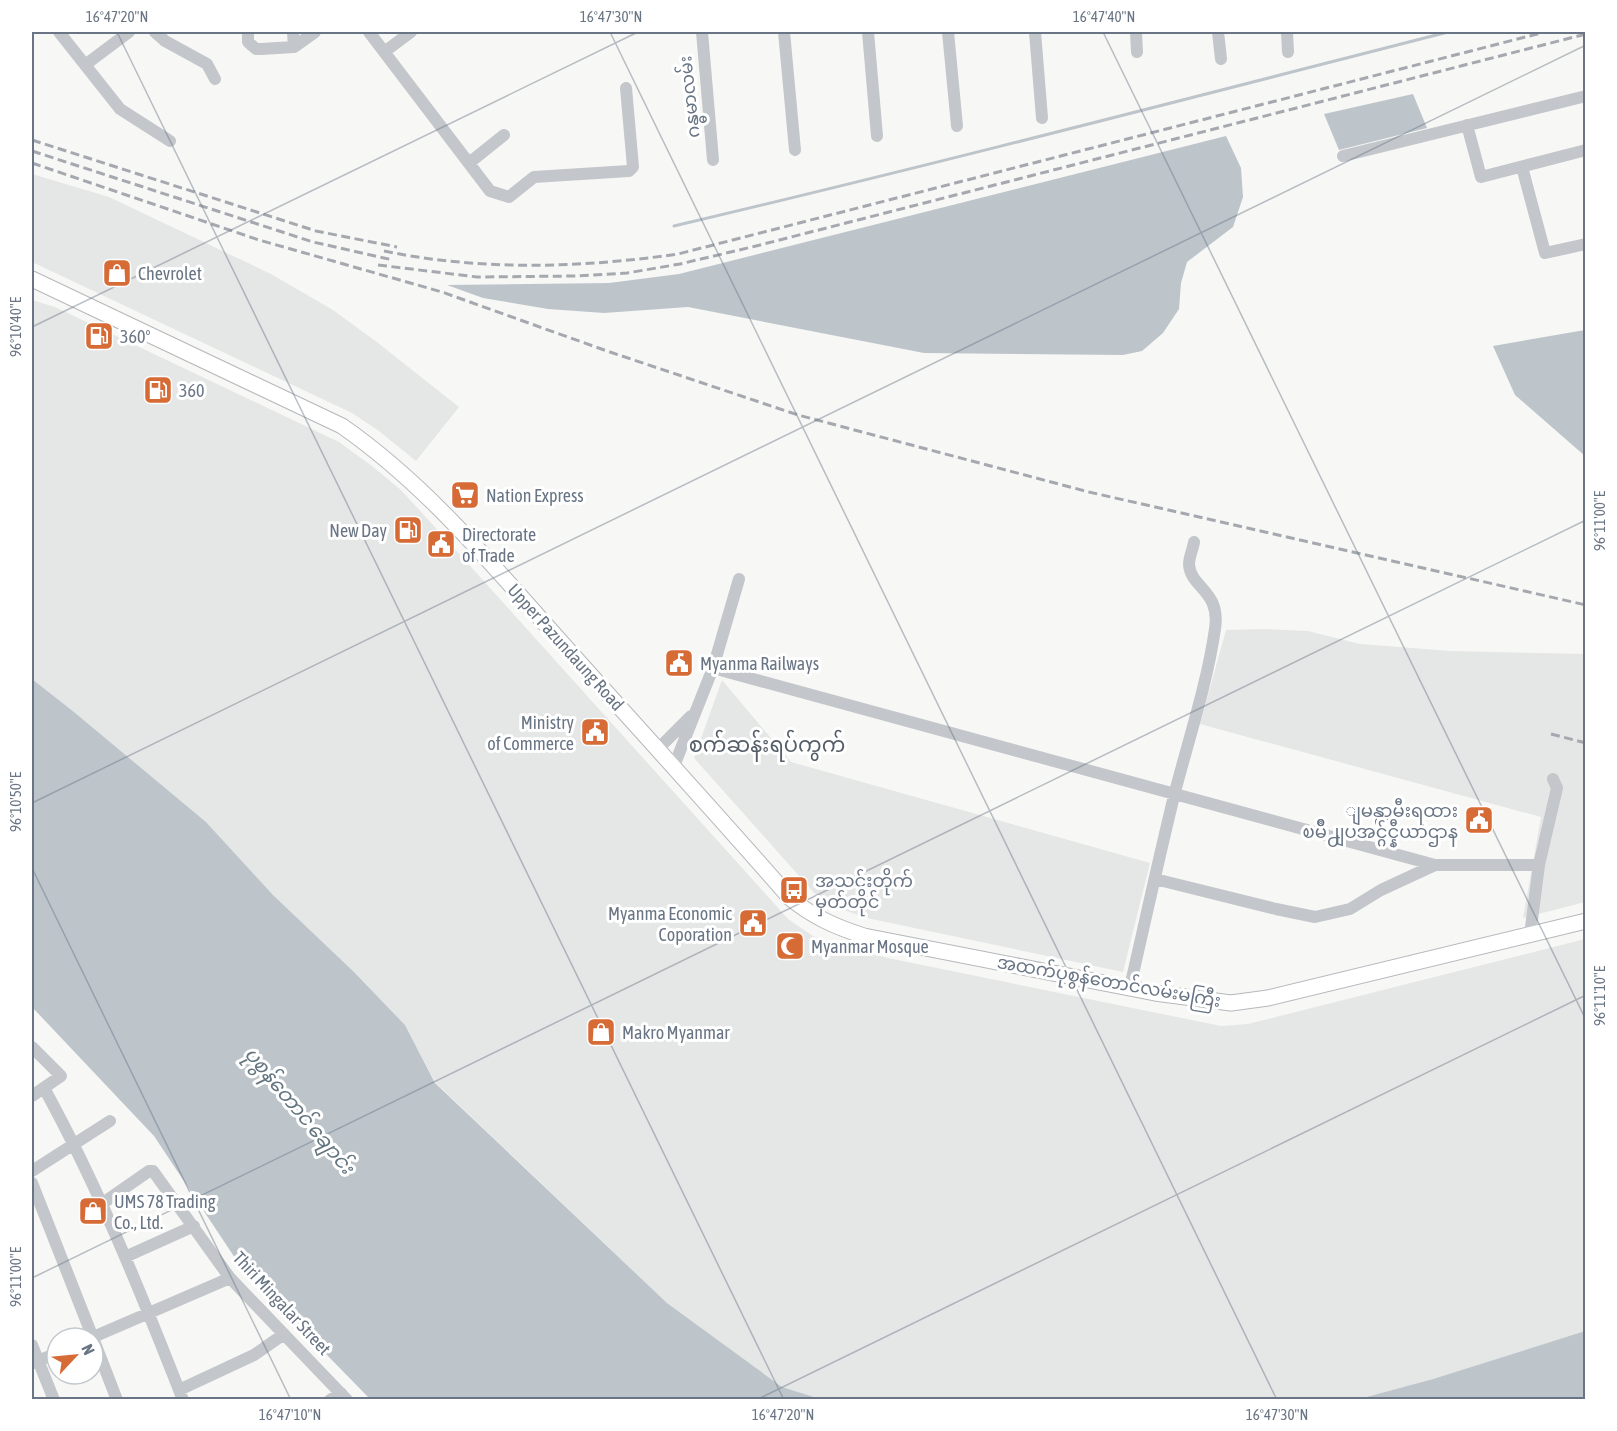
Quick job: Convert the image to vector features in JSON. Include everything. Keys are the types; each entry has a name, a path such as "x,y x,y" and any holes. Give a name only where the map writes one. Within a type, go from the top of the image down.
{"main road":[{"name":"Upper Pazundaung Road","path":"32,279 342,426 374,448 466,535 790,898"},
{"path":"32,289 54,291"},
{"name":"အထက်ပုစွန်တောင်လမ်းမကြီး","path":"790,898 818,918 836,927 864,936 1130,987 1231,1003 1268,998 1530,935"},
{"path":"1530,935 1586,921"}],"street":[{"path":"59,32 120,109 170,141"},
{"path":"86,65 129,32"},
{"path":"155,32 207,64 215,80"},
{"path":"248,32 248,42 256,49 294,47 315,32"},
{"path":"293,32 294,47"},
{"path":"369,32 490,191 504,197 508,197 534,177 629,171 633,167 626,88"},
{"path":"384,52 411,32"},
{"name":"ဂန္ဓမာလမ်း","path":"702,32 713,160"},
{"path":"784,32 795,150"},
{"path":"868,32 877,136"},
{"path":"948,32 957,126"},
{"path":"1035,32 1042,118"},
{"path":"1136,32 1137,52"},
{"path":"1218,32 1221,59"},
{"path":"1287,32 1288,52"},
{"path":"1343,156 1586,96"},
{"path":"1467,125 1481,177 1586,150"},
{"path":"469,163 504,135"},
{"path":"1522,167 1545,253 1586,244"},
{"path":"1130,987 1216,627 1213,601 1192,574 1189,565 1194,542"},
{"path":"674,766 713,668 740,579"},
{"path":"713,668 1436,865 1539,865"},
{"path":"658,749 696,710"},
{"path":"1530,935 1539,865 1557,788 1553,779"},
{"path":"1155,879 1315,917 1350,909 1381,890 1436,865"},
{"path":"32,1047 61,1076 32,1096"},
{"path":"44,1088 103,1203 181,1395 254,1355 284,1334"},
{"path":"32,1171 110,1121"},
{"name":"Thiri Mingalar Street","path":"103,1203 152,1170 230,1278 284,1334 339,1397"},
{"path":"32,1183 87,1326"},
{"path":"125,1257 194,1226"},
{"path":"105,1332 230,1278"},
{"path":"32,1345 35,1362 54,1400"},
{"path":"105,1370 117,1400"}],"shaded area":[{"path":"32,174 109,197 271,274 333,310 459,407 416,461 352,413 32,262"},
{"path":"32,300 55,307 339,442 372,466 401,490 788,919 813,936 888,958 1221,1026 1248,1024 1585,939 1585,1331 1433,1379 1359,1399 820,1400 782,1387 667,1303 435,1082 405,1025 354,972 273,895 206,822 32,679"},
{"path":"1226,630 1308,631 1360,644 1451,651 1585,654 1585,902 1523,918 1541,817 1200,724"},
{"path":"722,680 791,762 1150,863 1123,972 867,918 841,909 816,895 694,758"}],"water":[{"path":"1413,94 1427,128 1339,150 1324,114"},
{"path":"1226,136 1241,168 1243,197 1233,227 1187,262 1181,283 1179,309 1163,333 1142,351 1123,355 924,353 688,307 604,313 548,309 483,298 447,285 609,283 679,274"},
{"path":"1586,330 1585,456 1515,395 1493,346"},
{"name":"ပုစွန်တောင် ချောင်း","path":"32,679 206,822 273,895 354,972 405,1025 435,1083 667,1303 782,1387 820,1399 370,1399 241,1267 154,1136 32,1007"},
{"path":"1585,1331 1585,1399 1359,1399 1433,1379"}],"waterway":[{"path":"674,226 965,155 1448,32"}],"railway":[{"path":"384,251 457,262 531,265 605,262 678,254 1545,32"},
{"path":"378,265 477,277 627,273 680,264 1586,34"},
{"path":"32,140 316,231 397,247"},
{"path":"32,151 313,242 393,260"},
{"path":"32,163 259,240 442,292 607,351 798,415 1089,492 1586,605"},
{"path":"1551,734 1586,743"}],"place":[{"name":"Chevrolet","path":"117,273"},
{"name":"360°","path":"99,336"},
{"name":"360","path":"158,390"},
{"name":"Nation Express","path":"465,495"},
{"name":"New Day","path":"408,530"},
{"name":"Directorate of Trade","path":"441,544"},
{"name":"Myanma Railways","path":"679,663"},
{"name":"Ministry of Commerce","path":"595,732"},
{"name":"ျမန္မာ့မီးရထား ၿမိဳ႕ျပအင္ဂ်င္နီယာဌာန","path":"1479,820"},
{"name":"အသင်းတိုက် မှတ်တိုင်","path":"794,890"},
{"name":"Myanma Economic Coporation","path":"753,923"},
{"name":"Myanmar Mosque","path":"790,946"},
{"name":"Makro Myanmar","path":"601,1032"},
{"name":"UMS 78 Trading Co., Ltd.","path":"93,1211"}],"district":[{"name":"စက်ဆန်းရပ်ကွက်","path":"767,744"}]}
